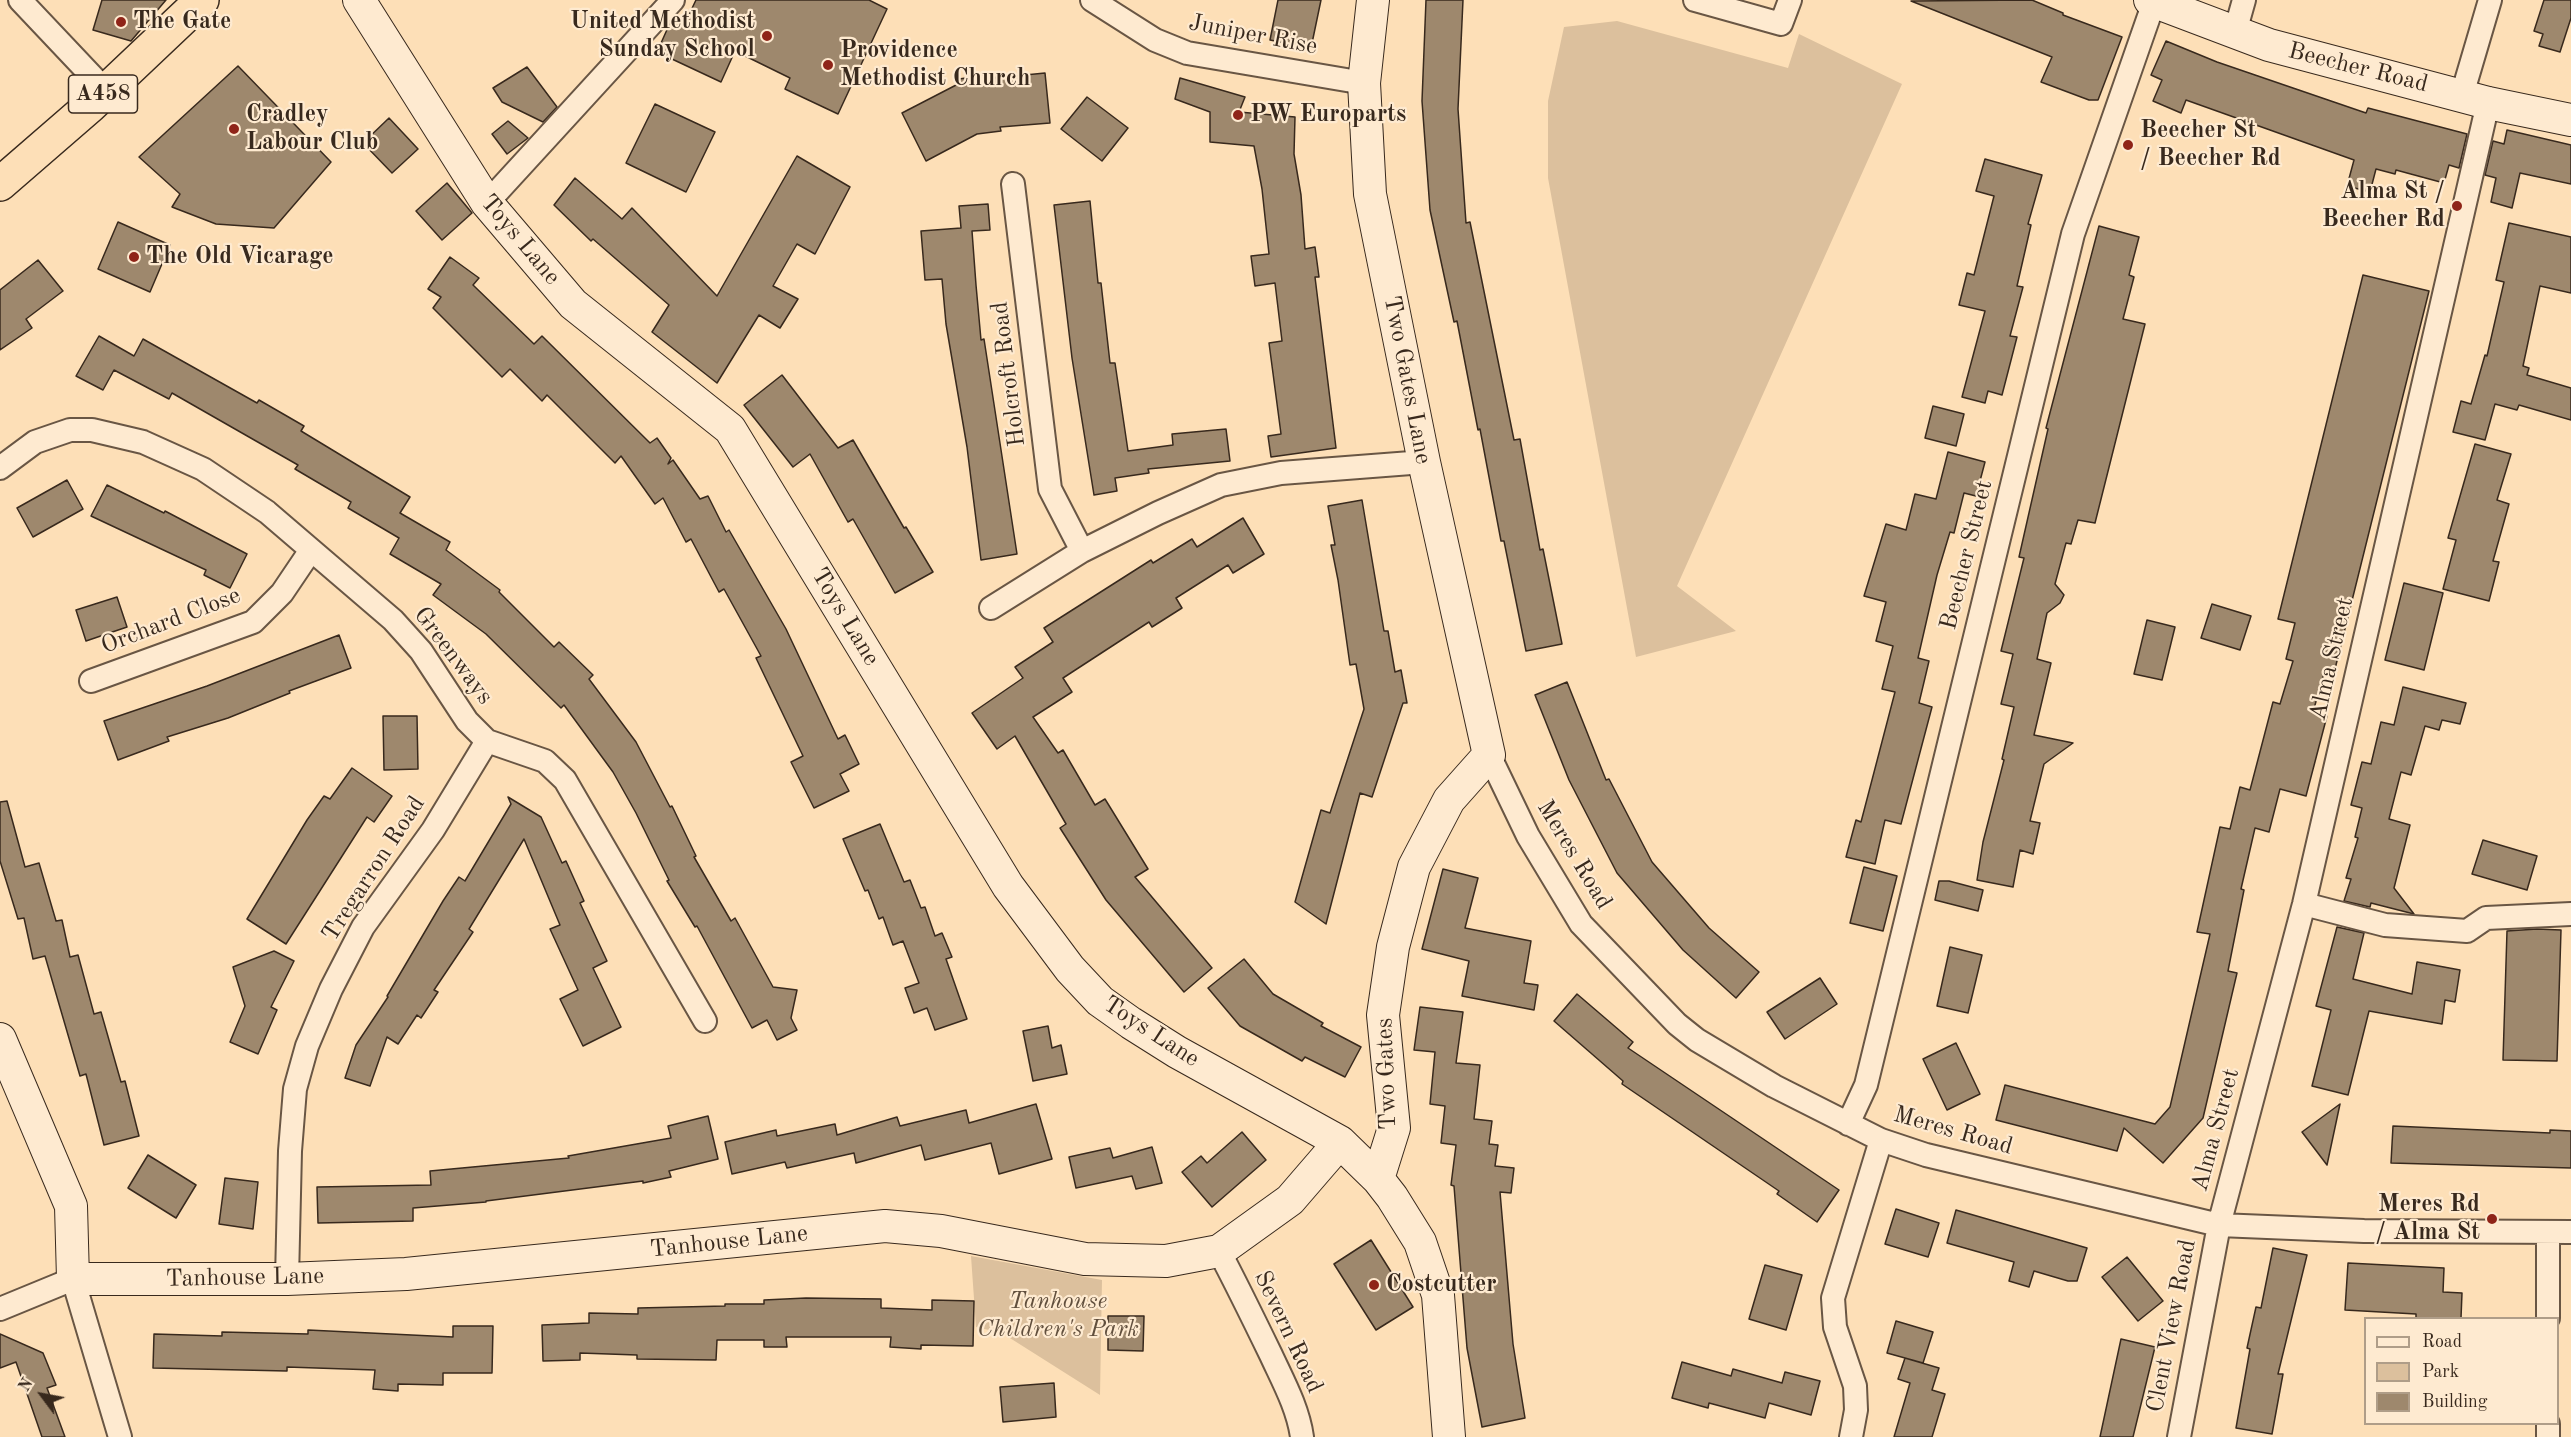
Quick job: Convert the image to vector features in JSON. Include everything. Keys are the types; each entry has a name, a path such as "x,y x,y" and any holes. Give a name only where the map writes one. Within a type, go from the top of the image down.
{"highway":[{"name":"A458","path":"0,184 106,91 202,0"}],"street":[{"path":"20,0 106,91"},
{"name":"Toys Lane","path":"359,0 487,203 573,304 730,429 1008,886 1070,969 1100,1002 1177,1052 1340,1142 1378,1179"},
{"path":"487,203 673,0"},
{"name":"Two Gates Lane","path":"1373,0 1364,83 1366,152 1371,194 1424,462 1489,755"},
{"path":"1695,0 1781,24 1790,0"},
{"path":"2235,32 2244,0"},
{"name":"Alma Street","path":"2219,1225 2304,904 2475,99 2490,0"},
{"name":"Beecher Road","path":"2152,1 2269,45 2475,99 2571,120"},
{"name":"Beecher Street","path":"1848,1124 1866,1085 2073,234 2152,1"},
{"name":"Juniper Rise","path":"1102,3 1155,40 1187,52 1364,83"},
{"name":"Holcroft Road","path":"1013,184 1050,489 1082,551"},
{"name":"Greenways","path":"0,468 35,442 70,430 92,430 143,442 203,469 267,512 393,620 421,651 467,721 487,741 545,761 565,780 705,1021"},
{"path":"991,608 1082,551 1221,485 1281,473 1424,462"},
{"name":"Orchard Close","path":"92,681 253,622 282,593 311,550"},
{"name":"Tregarron Road","path":"287,1279 294,1089 307,1046 331,989 363,927 433,830 487,741"},
{"name":"Meres Road","path":"1489,755 1528,836 1581,924 1677,1024 1697,1040 1734,1063 1881,1140 1926,1155 2219,1225 2364,1231 2571,1232"},
{"name":"Two Gates","path":"1378,1179 1394,1128 1383,1015 1393,947 1414,867 1449,800 1489,755"},
{"path":"2304,904 2385,925 2467,931 2486,918 2571,914"},
{"path":"0,1039 70,1206 73,1279 120,1437"},
{"path":"1851,1437 1856,1410 1855,1386 1835,1327 1833,1298 1881,1140"},
{"name":"Tanhouse Lane","path":"73,1279 287,1279 406,1274 885,1226 941,1231 1085,1259 1166,1261 1219,1251 1290,1200 1340,1142"},
{"path":"1378,1179 1420,1242 1438,1295 1449,1437"},
{"name":"Clent View Road","path":"2179,1437 2219,1225"},
{"path":"2548,1232 2548,1317"},
{"name":"Severn Road","path":"1219,1251 1287,1391 1300,1422 1302,1437"},
{"path":"0,1309 73,1279"}],"green space":[{"path":"1617,21 1788,68 1799,34 1902,84 1677,586 1736,631 1636,657 1548,178 1548,101 1564,27"},
{"name":"Tanhouse Children's Park","path":"971,1256 1102,1280 1100,1395 1002,1333 976,1327"}],"building":[{"name":"The Gate","path":"102,0 166,0 131,41 93,30"},
{"path":"696,0 869,0 887,9 838,114 785,89 790,78 735,51 721,82 657,52 670,23 674,19 685,23"},
{"path":"1278,0 1321,0 1311,48 1270,40"},
{"path":"1426,0 1463,0 1458,109 1466,223 1470,222 1514,440 1520,439 1540,550 1543,549 1562,644 1526,651 1504,541 1501,541 1457,321 1454,322 1430,210 1422,101"},
{"path":"2032,0 2063,13 2063,15 2122,37 2098,100 2089,100 2041,82 2052,57 1911,1"},
{"path":"2544,0 2571,0 2571,18 2560,52 2539,46 2543,34 2534,31"},
{"path":"2166,41 2217,62 2366,113 2368,108 2467,134 2459,168 2449,165 2444,183 2396,170 2395,174 2376,169 2370,192 2347,186 2354,160 2186,100 2181,113 2153,101 2162,80 2151,75"},
{"name":"Cradley Labour Club","path":"238,66 331,162 274,228 216,224 172,207 180,194 139,157"},
{"path":"527,67 557,107 543,122 502,102 493,88"},
{"path":"1045,73 1050,123 1000,127 1001,131 977,134 926,161 902,113 960,83 959,79 994,74 995,78"},
{"path":"1180,78 1245,97 1239,112 1295,117 1294,154 1301,195 1305,249 1315,247 1319,277 1315,277 1336,448 1271,457 1268,436 1281,434 1269,343 1282,341 1275,283 1255,286 1251,256 1269,254 1262,189 1254,146 1210,142 1210,112 1175,99"},
{"path":"1087,97 1128,128 1102,161 1061,129"},
{"path":"655,104 715,132 686,192 626,163"},
{"path":"389,118 418,149 392,173 363,143"},
{"path":"508,121 528,138 507,154 492,134"},
{"path":"2507,130 2571,145 2571,184 2520,173 2512,208 2491,202 2496,178 2485,175 2493,141 2504,144"},
{"path":"797,156 850,187 815,254 797,244 773,286 798,299 780,328 759,315 717,383 652,332 669,305 593,239 591,241 554,205 575,178 622,219 632,208 717,296"},
{"path":"1985,159 2042,175 2028,224 2031,225 2017,286 2023,287 2010,336 2017,337 2002,395 1988,391 1985,403 1962,397 1985,311 1959,305 1967,273 1974,275 1994,196 1976,191"},
{"path":"447,183 472,213 442,240 416,211"},
{"path":"1090,201 1098,283 1101,283 1110,363 1115,363 1128,451 1173,445 1172,434 1226,429 1230,461 1148,469 1149,473 1115,478 1117,491 1094,495 1072,358 1054,205"},
{"path":"988,204 990,230 972,231 976,285 981,340 984,339 1017,554 981,560 967,447 946,324 942,279 925,280 921,231 961,228 959,206"},
{"name":"The Old Vicarage","path":"118,222 170,245 150,292 98,269"},
{"path":"2509,223 2571,237 2571,293 2540,286 2523,366 2529,368 2527,375 2571,388 2571,420 2519,405 2517,410 2495,404 2485,440 2453,432 2461,401 2471,404 2485,355 2487,356 2504,282 2496,280"},
{"path":"2099,226 2139,237 2129,275 2134,277 2123,319 2145,324 2095,523 2078,520 2071,544 2066,543 2055,584 2064,595 2060,603 2047,613 2037,659 2051,663 2034,735 2073,743 2044,764 2030,821 2040,823 2033,854 2020,850 2013,887 1977,880 1983,842 2004,760 2002,759 2014,707 2001,704 2013,654 2001,651 2024,558 2019,557 2048,429 2046,428"},
{"path":"450,257 479,278 473,285 534,344 542,336 650,443 657,438 671,458 668,464 673,460 700,499 708,496 726,532 729,530 786,629 838,739 845,735 859,764 840,774 849,791 814,808 791,762 803,756 756,658 761,656 724,589 719,592 691,539 686,542 663,498 655,504 621,456 615,463 547,395 542,401 510,369 502,377 433,308 441,297 428,289"},
{"path":"38,260 63,291 26,319 32,328 0,350 0,290"},
{"path":"2363,275 2429,291 2334,673 2325,670 2313,712 2327,716 2306,796 2280,789 2269,832 2255,828 2241,889 2244,890 2228,971 2237,973 2203,1118 2163,1163 2124,1128 2117,1151 1996,1120 2005,1085 2155,1124 2170,1107 2210,934 2197,932 2220,827 2230,829 2240,787 2250,790 2273,702 2280,704 2293,661 2286,659 2295,623 2278,619"},
{"path":"99,336 134,356 143,339 257,403 259,400 304,426 301,431 410,497 400,513 450,542 446,550 500,590 499,592 554,647 559,642 593,675 589,679 636,742 670,807 672,806 696,856 694,857 731,921 735,918 773,987 797,990 791,1018 797,1030 777,1040 767,1020 752,1028 697,926 695,927 667,881 669,880 636,813 613,772 564,705 561,708 486,634 433,595 441,584 390,554 399,538 348,508 351,502 295,469 298,465 172,393 169,399 114,370 103,390 76,376"},
{"path":"782,375 838,448 853,440 904,528 906,527 933,572 895,593 853,519 848,522 810,454 793,467 744,405"},
{"path":"1933,406 1964,414 1956,446 1925,438"},
{"path":"2475,444 2511,454 2497,500 2509,504 2493,561 2499,562 2489,601 2443,589 2456,540 2448,538"},
{"path":"1948,452 1985,462 1976,496 1964,493 1954,533 1950,532 1937,575 1918,658 1929,661 1919,703 1932,707 1901,824 1885,820 1875,864 1846,857 1856,820 1861,822 1895,692 1882,689 1893,646 1876,641 1886,602 1864,596 1886,524 1906,530 1915,494 1936,499"},
{"path":"67,480 83,509 33,537 17,508"},
{"path":"107,485 164,513 165,511 247,554 230,588 204,575 206,570 91,516"},
{"path":"1362,500 1384,631 1388,631 1395,672 1401,670 1407,703 1403,703 1372,797 1360,793 1326,924 1295,902 1321,810 1330,813 1364,709 1356,664 1350,665 1331,545 1335,545 1328,506"},
{"path":"1243,518 1264,554 1233,573 1228,565 1176,598 1182,608 1152,627 1149,622 1063,678 1072,692 1033,717 1058,753 1063,750 1095,805 1105,799 1148,869 1135,877 1212,968 1184,992 1106,900 1060,828 1066,824 1015,736 997,749 972,713 1023,678 1015,667 1053,642 1044,628 1151,560 1153,563 1192,539 1197,547"},
{"path":"2404,583 2443,593 2424,670 2385,660"},
{"path":"117,597 127,627 86,641 76,610"},
{"path":"2212,604 2251,616 2240,650 2201,638"},
{"path":"2147,620 2175,627 2162,680 2134,674"},
{"path":"339,635 351,668 289,691 290,693 228,718 167,737 169,741 118,760 104,721 207,686"},
{"path":"1567,682 1606,780 1609,779 1652,862 1709,928 1759,972 1736,998 1683,950 1617,873 1569,780 1535,695"},
{"path":"2403,687 2466,703 2460,724 2442,720 2439,730 2425,726 2411,775 2401,772 2389,819 2410,825 2394,888 2414,914 2371,903 2370,907 2344,901 2351,879 2346,878 2358,838 2355,837 2362,808 2351,805 2362,762 2371,764 2381,722 2394,725"},
{"path":"383,716 417,716 418,769 384,770"},
{"path":"352,768 392,796 374,822 367,817 286,944 247,919 307,820 324,796 330,799"},
{"path":"508,797 541,817 562,863 566,861 584,901 580,903 607,961 593,968 621,1027 583,1046 560,999 578,990 550,929 560,925 524,839 469,929 473,932 434,990 438,992 421,1018 417,1015 398,1044 387,1037 370,1086 345,1078 356,1045 388,997 443,901 459,877 465,881 511,804"},
{"path":"7,801 25,867 39,863 56,921 62,920 70,957 78,955 94,1014 101,1012 121,1082 125,1081 139,1136 104,1145 86,1074 80,1076 45,956 33,959 24,918 18,919 0,861 0,802"},
{"path":"880,824 904,882 910,880 921,908 925,907 935,936 942,933 952,957 946,959 967,1019 935,1030 927,1008 914,1013 905,988 919,983 903,941 893,945 883,917 879,919 868,890 865,891 843,839"},
{"path":"2483,840 2537,856 2527,890 2472,874"},
{"path":"1864,867 1897,876 1883,931 1850,923"},
{"path":"1443,869 1478,878 1465,928 1531,941 1524,983 1538,985 1534,1010 1462,996 1469,961 1422,949"},
{"path":"1939,881 1949,881 1983,890 1978,911 1935,900"},
{"path":"2337,927 2364,933 2353,979 2412,994 2417,962 2460,970 2455,1002 2445,1000 2442,1024 2369,1011 2348,1095 2312,1086 2331,1010 2316,1006"},
{"path":"2561,930 2557,1061 2503,1060 2507,931"},
{"path":"1950,947 1982,955 1968,1013 1937,1006"},
{"path":"274,951 294,961 271,1007 277,1010 258,1054 230,1042 245,1006 233,967"},
{"path":"1244,959 1273,994 1323,1023 1321,1026 1361,1047 1345,1077 1305,1057 1302,1061 1240,1026 1208,988"},
{"path":"1820,978 1837,1004 1785,1039 1767,1012"},
{"path":"1577,994 1633,1042 1628,1048 1839,1190 1817,1222 1777,1194 1779,1191 1622,1084 1623,1081 1554,1021"},
{"path":"1420,1007 1463,1012 1456,1063 1480,1065 1474,1119 1492,1121 1489,1144 1498,1145 1495,1166 1514,1168 1511,1193 1500,1192 1513,1344 1525,1418 1482,1427 1467,1348 1454,1186 1451,1185 1456,1145 1441,1143 1445,1106 1430,1104 1435,1052 1414,1050"},
{"path":"1048,1026 1052,1048 1061,1045 1067,1074 1033,1081 1023,1031"},
{"path":"1956,1043 1980,1094 1947,1110 1923,1059"},
{"path":"1036,1104 1052,1159 999,1174 991,1143 925,1160 921,1145 856,1163 854,1153 787,1168 785,1162 732,1174 725,1142 776,1130 777,1136 835,1124 837,1135 897,1117 900,1126 966,1110 969,1123"},
{"path":"2340,1104 2327,1165 2302,1132"},
{"path":"708,1116 718,1159 669,1171 671,1177 643,1183 643,1181 486,1202 413,1208 413,1221 318,1223 317,1187 431,1185 430,1171 569,1158 568,1156 671,1138 668,1126"},
{"path":"2393,1126 2550,1133 2550,1130 2571,1131 2571,1168 2391,1163"},
{"path":"1242,1132 1266,1160 1212,1207 1182,1172 1201,1156 1207,1163"},
{"path":"1152,1147 1162,1183 1136,1189 1132,1176 1076,1188 1069,1157 1110,1148 1113,1158"},
{"path":"148,1155 196,1185 176,1218 128,1188"},
{"path":"225,1178 258,1182 253,1229 219,1224"},
{"path":"1896,1209 1939,1223 1928,1257 1885,1244"},
{"path":"1956,1210 2087,1248 2077,1281 2068,1281 2034,1271 2029,1287 2009,1281 2014,1262 1947,1243"},
{"name":"Costcutter","path":"1371,1240 1413,1307 1376,1330 1334,1264"},
{"path":"2273,1248 2307,1255 2278,1374 2283,1374 2272,1434 2236,1428 2250,1349 2247,1348 2256,1307 2261,1308"},
{"path":"2127,1257 2163,1301 2138,1321 2102,1277"},
{"path":"2348,1263 2444,1268 2443,1292 2462,1293 2461,1317 2416,1317 2416,1314 2345,1310"},
{"path":"1765,1265 1802,1275 1786,1330 1749,1319"},
{"path":"881,1299 881,1308 932,1310 932,1300 974,1301 973,1346 921,1345 921,1349 890,1347 891,1337 786,1337 787,1347 764,1347 764,1340 717,1340 716,1360 637,1359 637,1355 580,1353 580,1360 543,1361 542,1325 589,1323 589,1313 638,1314 638,1308 764,1304 764,1300"},
{"path":"1108,1316 1144,1316 1143,1351 1108,1350"},
{"path":"1896,1321 1933,1332 1923,1363 1887,1353"},
{"path":"453,1326 493,1326 492,1373 443,1373 443,1385 398,1384 398,1391 373,1389 375,1370 287,1367 287,1371 153,1368 154,1334 222,1336 222,1332 308,1334 308,1330 453,1337"},
{"path":"0,1334 43,1353 56,1385 47,1388 65,1437 42,1437 16,1362 0,1368"},
{"path":"2121,1339 2155,1347 2133,1437 2100,1437"},
{"path":"1905,1358 1939,1368 1932,1390 1945,1394 1932,1437 1894,1437 1910,1383 1898,1379"},
{"path":"1682,1362 1731,1376 1733,1369 1782,1383 1785,1372 1820,1381 1811,1415 1769,1403 1765,1418 1709,1403 1708,1408 1672,1398"},
{"path":"1054,1383 1056,1417 1003,1422 1000,1387"}],"place":[{"name":"The Gate","path":"121,22"},
{"name":"United Methodist Sunday School","path":"767,36"},
{"name":"Providence Methodist Church","path":"828,65"},
{"name":"PW Europarts","path":"1238,115"},
{"name":"Cradley Labour Club","path":"234,129"},
{"name":"Beecher St / Beecher Rd","path":"2128,145"},
{"name":"Alma St / Beecher Rd","path":"2457,206"},
{"name":"The Old Vicarage","path":"134,257"},
{"name":"Meres Rd / Alma St","path":"2492,1219"},
{"name":"Costcutter","path":"1374,1285"}]}
